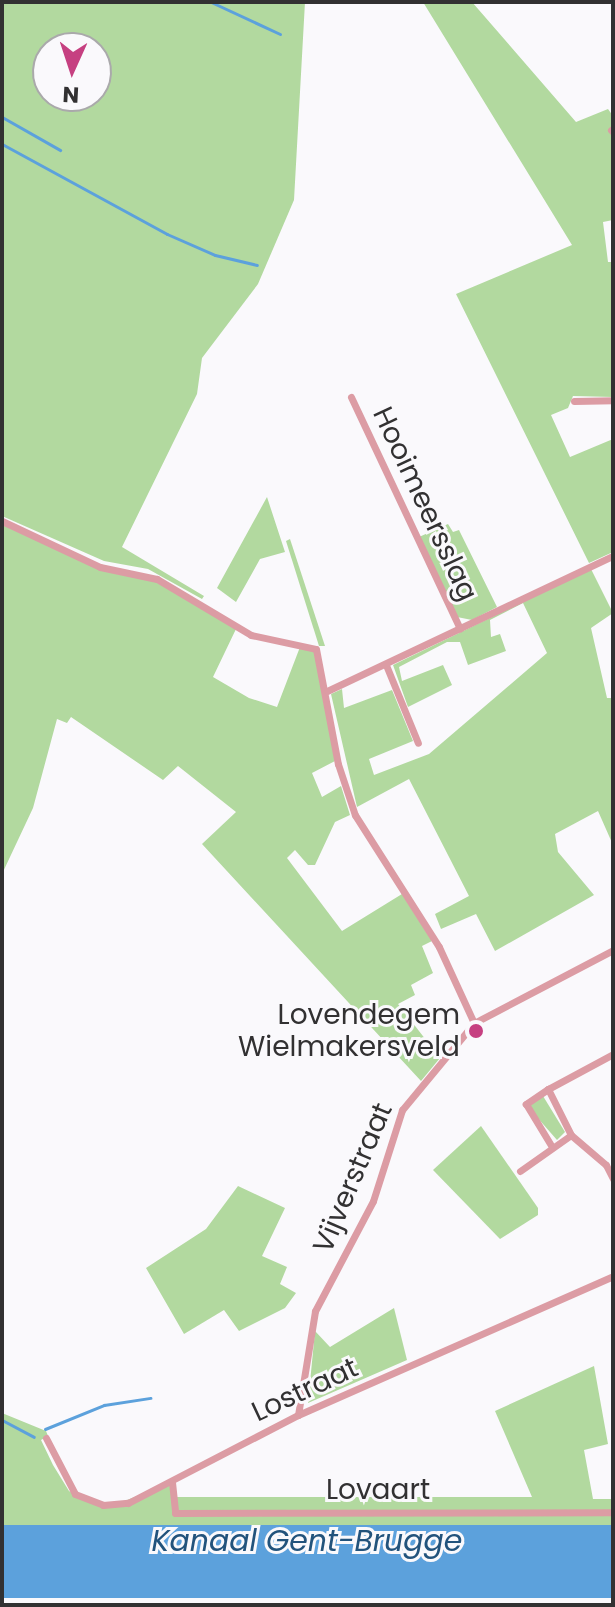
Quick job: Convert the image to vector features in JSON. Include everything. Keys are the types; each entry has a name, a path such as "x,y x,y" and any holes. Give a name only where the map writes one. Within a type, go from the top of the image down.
{"street":[{"name":"Hooimeersslag","path":"351,397 460,629"},
{"path":"574,401 613,400"},
{"path":"2,521 100,567 157,579 256,637 316,649 327,691 338,764 355,815 439,947 474,1023 613,950"},
{"name":"Hooimeersslag","path":"327,691 613,556"},
{"path":"386,665 418,743"},
{"name":"Vijverstraat","path":"298,1415 315,1311 373,1201 393,1128 474,1023"},
{"path":"552,1147 526,1104 613,1054"},
{"path":"548,1089 571,1135 606,1165 613,1179"},
{"path":"520,1171 571,1135"},
{"name":"Lostraat","path":"46,1438 68,1487 82,1499 128,1503 298,1415 613,1276"},
{"name":"Lovaart","path":"172,1482 175,1513 613,1512"}],"green space":[{"path":"2,2 305,2 294,200 258,284 202,358 197,394 122,547 204,596 202,599 148,569 104,561 2,516"},
{"path":"423,2 472,2 576,122 608,109 613,116 613,220 603,222 608,262 613,262 613,397 573,396 568,408 551,415 570,457 613,439 613,552 589,563 456,294 572,245"},
{"path":"267,497 285,552 260,559 236,602 217,588"},
{"path":"2,524 95,567 155,581 236,629 213,677 249,698 277,707 300,647 315,652 335,761 312,773 322,797 341,786 350,815 335,822 315,865 308,865 295,850 287,858 342,931 402,894 432,941 422,946 433,973 411,985 415,995 398,1004 440,1058 421,1081 202,844 236,812 178,766 163,780 71,717 67,723 57,719 33,808 2,874"},
{"path":"448,524 453,532 459,530 497,607 472,620 457,617 419,537"},
{"path":"290,539 325,646 319,646 286,541"},
{"path":"591,569 613,613 591,628 607,698 613,698 613,845 598,811 555,834 558,852 594,895 495,951 476,914 441,929 435,914 469,896 409,779 357,807 331,694 342,689 344,708 392,690 413,741 369,759 374,775 429,754 547,653 523,603 490,620 491,637 500,634 506,651 468,665 460,642 447,642 399,667 402,681 443,665 452,685 408,707 393,665"},
{"path":"543,1096 565,1132 557,1140 529,1108 529,1103"},
{"path":"481,1126 538,1208 538,1215 500,1239 433,1170"},
{"path":"238,1186 285,1208 262,1256 287,1267 280,1284 296,1293 285,1308 239,1331 224,1310 184,1334 146,1268 206,1229"},
{"path":"394,1308 407,1360 308,1403 315,1331 330,1347"},
{"path":"594,1366 608,1444 584,1450 593,1499 613,1499 613,1526 2,1525 2,1413 46,1431 48,1436 41,1440 53,1465 69,1491 82,1499 117,1504 172,1482 175,1497 532,1497 495,1411"}],"water":[{"name":"Kanaal Gent-Brugge","path":"2,1525 613,1525 613,1598 2,1598"}],"waterway":[{"path":"211,2 280,34"},
{"path":"2,117 60,150"},
{"path":"2,144 167,234 215,255 257,265"},
{"path":"45,1429 104,1405 150,1398"},
{"path":"2,1420 34,1437"}],"place":[{"name":"Lovendegem Wielmakersveld","path":"476,1031"}]}
